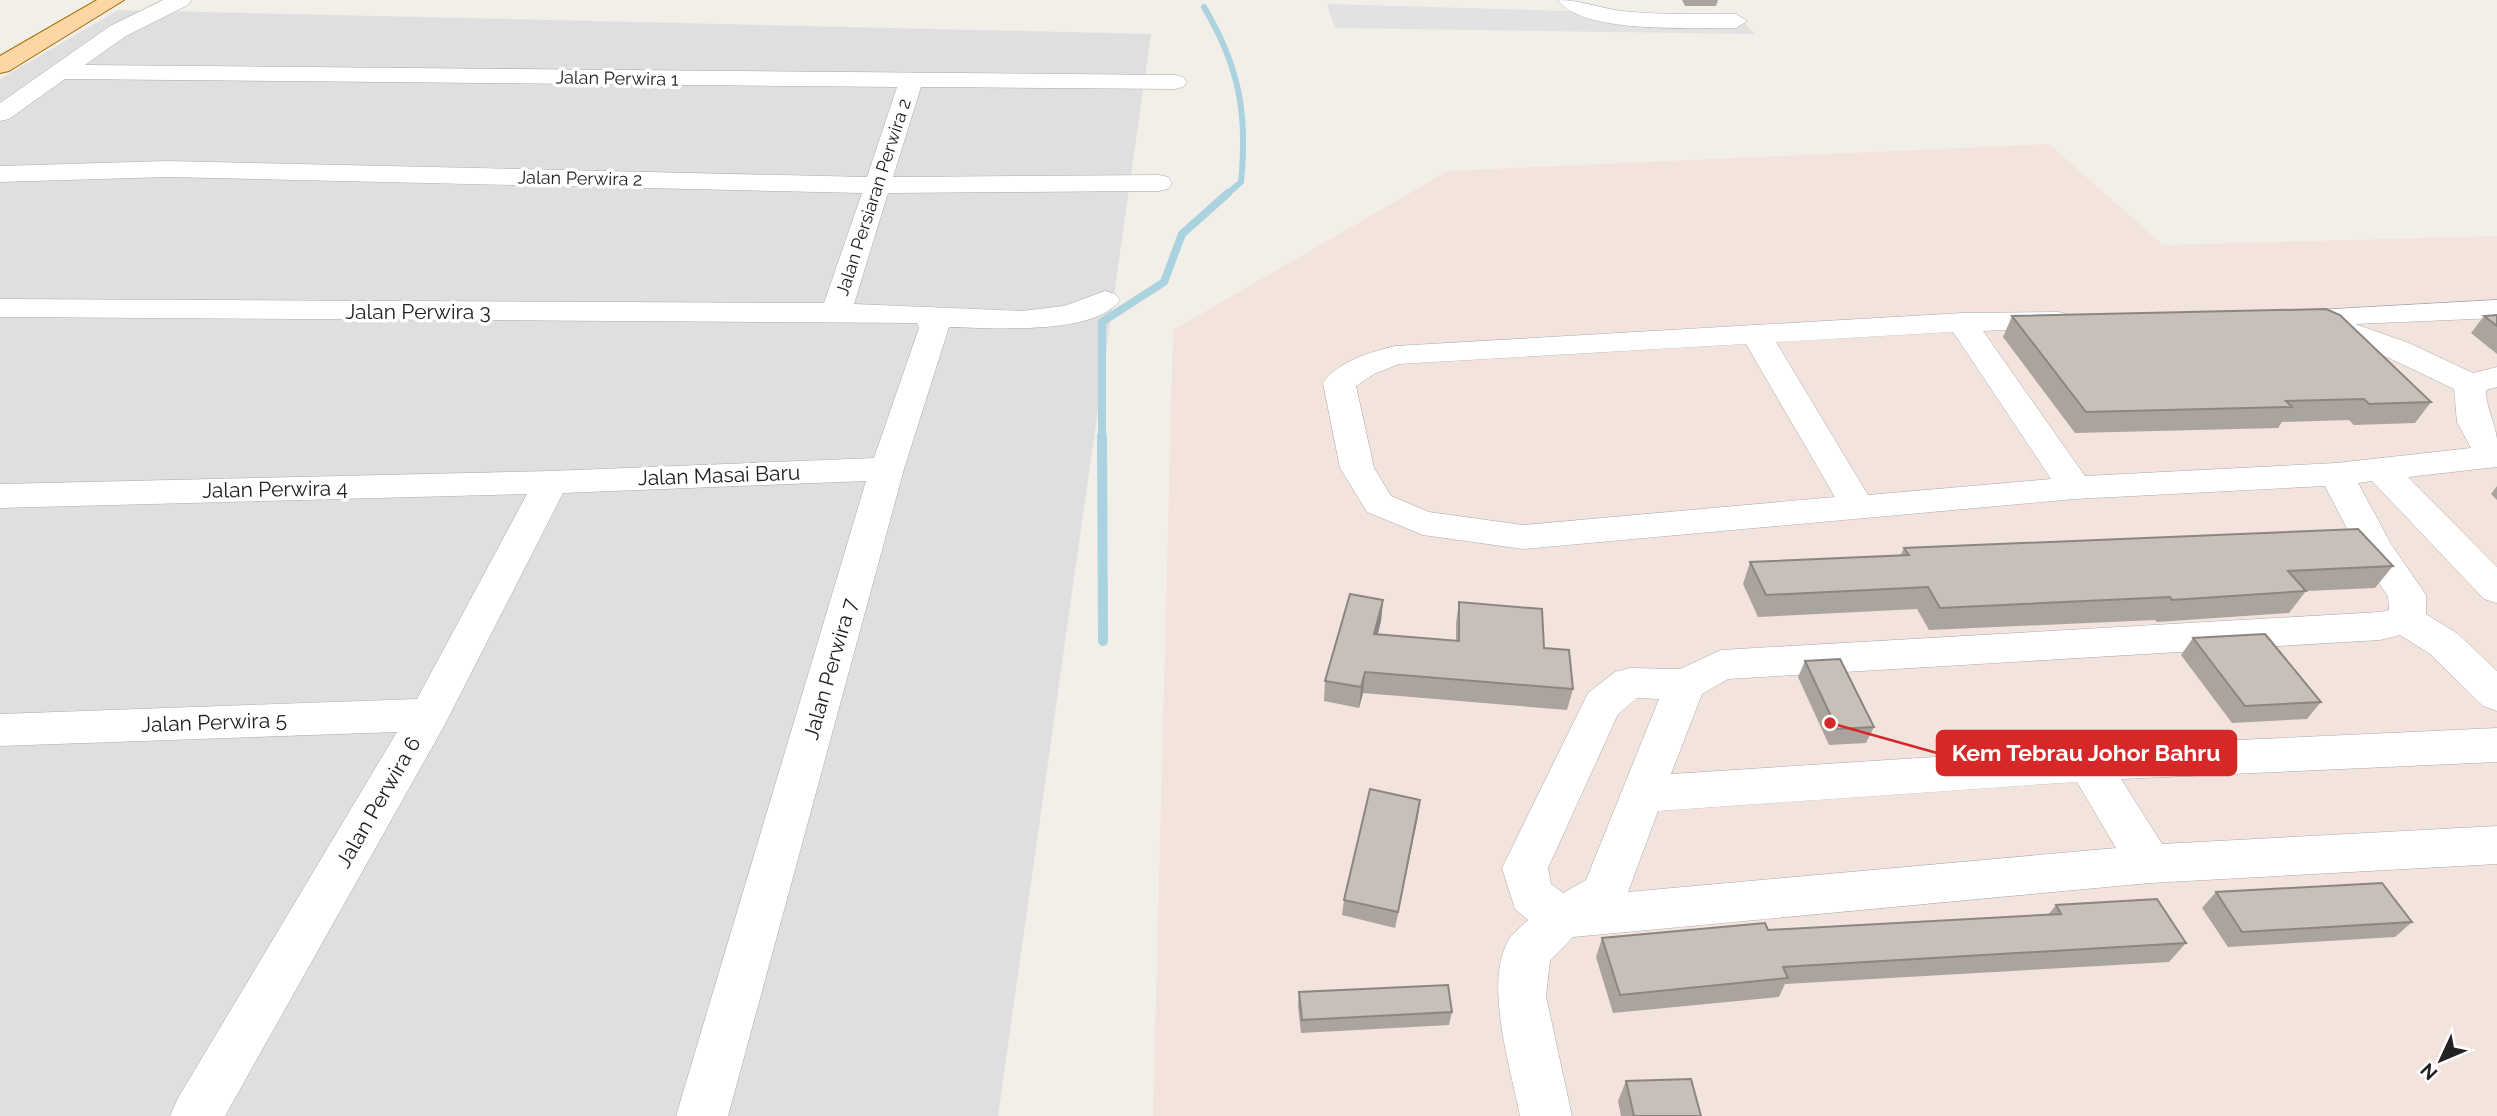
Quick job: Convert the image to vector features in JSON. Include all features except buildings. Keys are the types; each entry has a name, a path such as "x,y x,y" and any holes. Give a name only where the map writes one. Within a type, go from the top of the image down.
{"main road":[{"path":"1,43 86,7 113,0"},
{"path":"0,66 86,7"},
{"path":"1,43 33,21"}],"street":[{"path":"86,7 153,0"},
{"path":"0,114 118,31 180,0"},
{"path":"1569,0 1574,6 1601,15 1736,21"},
{"name":"Jalan Perwira 1","path":"59,72 1175,82"},
{"name":"Jalan Persiaran Perwira 2","path":"836,313 911,81"},
{"name":"Jalan Perwira 2","path":"0,174 167,169 878,185 1159,183"},
{"path":"836,313 915,313 931,317 1055,317 1093,309 1105,300"},
{"name":"Jalan Perwira 3","path":"0,308 836,313"},
{"path":"2269,318 2497,309"},
{"name":"Jalan Perwira 7","path":"702,1116 887,469 934,328 931,317"},
{"path":"2087,320 1962,322 1395,355 1363,367 1339,383 1357,468 1379,504 1423,523 1523,537 2075,488 2336,474 2495,456 2471,420 2484,381 2310,318"},
{"path":"1962,322 2075,488"},
{"path":"1756,334 1858,507"},
{"name":"Jalan Masai Baru","path":"551,482 887,469"},
{"path":"2381,470 2497,590"},
{"path":"2336,474 2376,550 2407,596 2409,607 2405,620"},
{"name":"Jalan Perwira 4","path":"0,496 551,482"},
{"name":"Jalan Perwira 6","path":"196,1116 429,715 551,482"},
{"path":"2497,695 2444,644 2405,620 2380,626 1721,665 1685,684 1629,683 1602,704 1525,868 1531,895 1561,918 2150,864 2497,845"},
{"path":"1546,1116 1522,996 1527,952 1561,918 1604,894 1685,684"},
{"name":"Jalan Perwira 5","path":"0,730 429,715"},
{"path":"1643,794 2089,764 2497,745"},
{"path":"2089,764 2150,864"}],"shaded area":[{"path":"1327,4 1738,16 1755,34 1335,28"},
{"path":"118,10 1151,34 998,1116 0,1116 0,79"},
{"path":"2049,144 2163,245 2497,236 2497,1116 1153,1116 1173,330 1448,171"}],"waterway":[{"path":"1204,7 1226,50 1242,112 1241,182 1226,195"},
{"path":"1102,436 1102,322 1164,282 1182,234 1228,193"},
{"path":"1102,436 1103,641"}],"place":[{"name":"Kem Tebrau Johor Bahru","path":"1830,723"}]}
